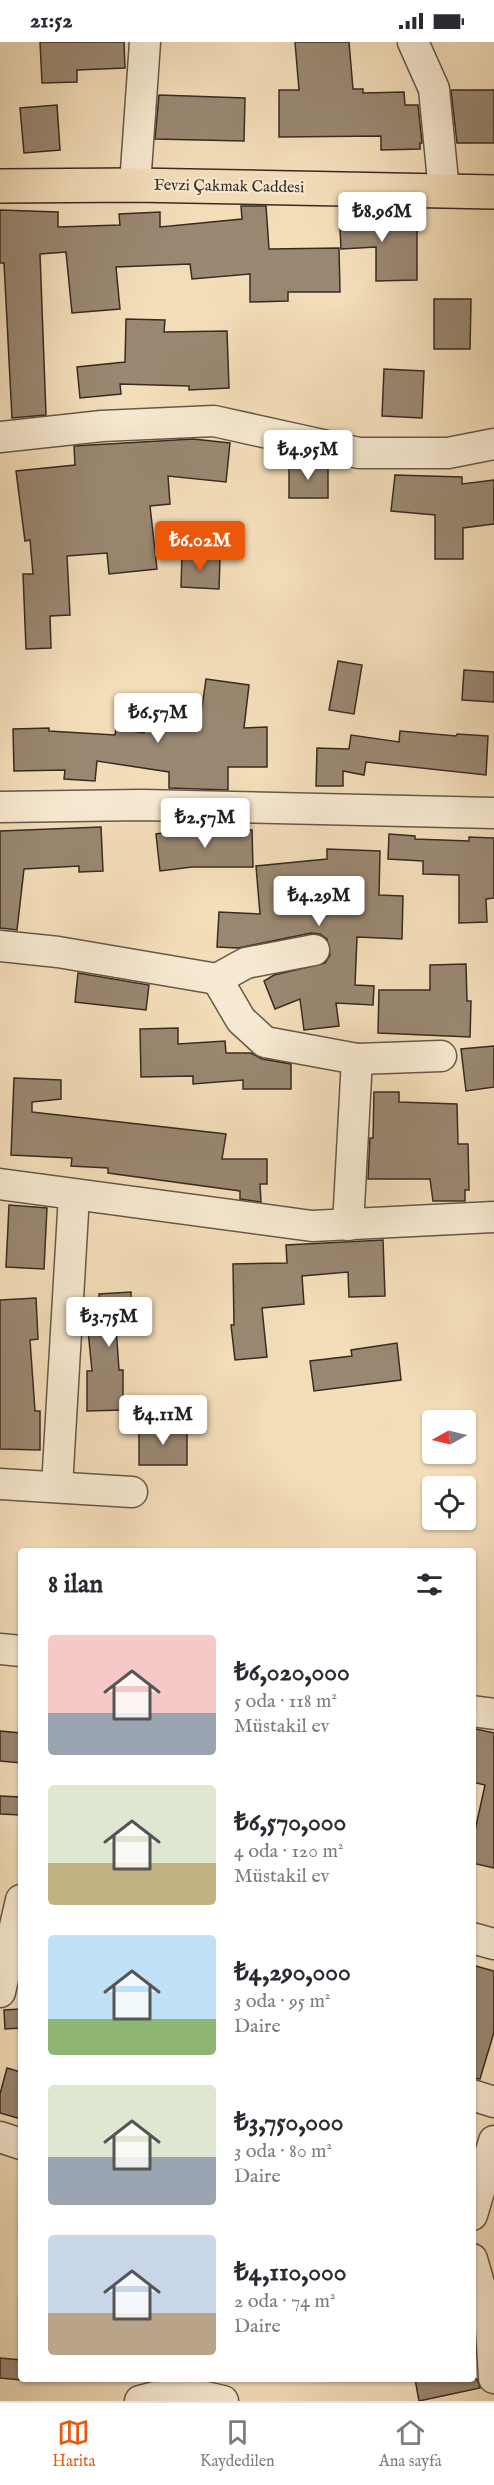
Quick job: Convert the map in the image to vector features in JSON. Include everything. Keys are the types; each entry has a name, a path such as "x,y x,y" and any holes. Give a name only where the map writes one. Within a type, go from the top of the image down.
{"main road":[{"name":"Fevzi Çakmak Caddesi","path":"0,186 135,185 494,192"}],"street":[{"path":"135,185 145,42"},
{"path":"413,42 434,88 444,191"},
{"path":"0,438 102,426 214,421 359,453 448,453 494,444"},
{"path":"0,807 142,805 494,813"},
{"path":"0,946 58,952 217,979 246,963 314,950"},
{"path":"217,979 242,1020 265,1042 357,1059 441,1056"},
{"path":"348,1225 357,1059"},
{"path":"0,1184 312,1226 494,1217"},
{"path":"57,1487 75,1195"},
{"path":"0,1484 132,1492"},
{"path":"0,1649 18,1651"},
{"path":"476,1712 494,1714"},
{"path":"18,1913 0,1994 18,1994"},
{"path":"476,1939 494,1944"},
{"path":"476,2097 494,2102"},
{"path":"0,2137 18,2143"},
{"path":"476,2202 494,2141"},
{"path":"476,2277 486,2322 494,2378"},
{"path":"486,2322 494,2295"},
{"path":"140,2401 178,2391 223,2401"}],"building":[{"path":"40,42 124,42 125,68 77,70 77,82 42,83"},
{"path":"295,42 349,42 353,89 363,89 363,93 404,92 405,105 418,105 422,143 420,143 420,149 381,150 381,136 279,137 279,90 299,90"},
{"path":"451,90 494,90 494,143 457,143"},
{"path":"159,95 245,98 244,141 155,139"},
{"path":"57,105 60,150 24,153 20,108"},
{"path":"241,206 266,206 269,249 339,248 340,292 288,292 288,301 250,302 250,274 192,279 190,264 116,267 120,309 72,313 66,252 40,254 46,415 12,418 4,263 0,263 0,210 58,212 58,227 120,225 119,214 160,212 160,227 242,219"},
{"path":"339,208 368,208 369,222 417,222 417,280 376,281 376,247 341,249"},
{"path":"434,299 471,299 470,349 434,349"},
{"path":"126,319 165,320 164,332 227,331 229,388 189,390 189,386 120,384 121,394 80,398 77,367 125,362"},
{"path":"384,369 424,371 422,418 382,416"},
{"path":"193,439 230,443 226,482 168,476 170,504 150,506 157,569 109,574 107,553 67,556 70,615 50,616 51,648 26,649 23,574 33,574 30,540 25,541 16,471 75,465 74,446"},
{"path":"289,463 328,464 328,498 289,498"},
{"path":"395,475 462,477 462,484 494,480 494,524 463,528 463,559 435,559 435,515 391,511"},
{"path":"182,555 220,557 219,589 181,587"},
{"path":"338,661 362,665 354,714 329,710"},
{"path":"464,670 494,672 494,702 462,700"},
{"path":"206,679 249,685 244,728 267,727 267,767 228,767 228,790 169,788 169,772 97,761 95,781 64,779 65,770 14,771 13,729 49,728 49,731 115,735 116,729 144,733 149,711 200,721"},
{"path":"400,731 456,736 457,734 488,736 486,775 366,762 364,775 343,771 343,786 316,786 317,748 349,749 351,735 399,742"},
{"path":"101,827 103,871 79,872 79,866 24,869 17,930 0,928 0,831"},
{"path":"197,828 198,831 252,830 253,867 192,867 160,871 156,834"},
{"path":"389,834 415,836 415,839 469,841 469,837 494,838 494,898 486,899 487,922 459,923 459,875 423,874 423,861 388,859"},
{"path":"327,849 380,851 379,895 403,896 402,939 357,937 355,985 374,986 373,1005 336,1003 339,1026 304,1030 300,999 275,1009 264,981 274,975 325,963 330,955 327,939 320,934 311,933 238,948 217,947 219,912 260,914 256,866 327,859"},
{"path":"466,964 467,1001 471,1001 470,1037 378,1033 379,990 430,990 430,965"},
{"path":"78,973 149,985 146,1010 75,1002"},
{"path":"178,1028 178,1044 225,1041 226,1053 251,1053 262,1059 291,1064 291,1089 243,1089 243,1080 193,1084 193,1076 141,1077 140,1029"},
{"path":"494,1046 494,1087 466,1091 461,1049"},
{"path":"14,1078 61,1080 61,1099 32,1102 32,1112 226,1134 222,1159 267,1159 267,1184 260,1184 261,1202 240,1199 240,1191 108,1173 108,1168 71,1166 72,1158 11,1155"},
{"path":"374,1092 399,1092 399,1102 457,1104 458,1144 468,1144 469,1190 465,1190 465,1201 433,1201 430,1179 368,1179 370,1138 373,1138"},
{"path":"9,1205 47,1208 44,1269 6,1267"},
{"path":"383,1240 385,1296 349,1297 348,1272 302,1276 304,1304 262,1308 267,1357 235,1360 231,1325 234,1325 233,1264 287,1263 286,1245"},
{"path":"131,1292 131,1300 145,1300 145,1327 116,1327 119,1370 123,1370 123,1410 87,1411 87,1371 92,1371 86,1310 99,1309 99,1294"},
{"path":"36,1298 38,1339 30,1340 35,1411 40,1411 40,1450 0,1449 0,1300"},
{"path":"397,1343 401,1380 314,1391 310,1361 352,1356 351,1350"},
{"path":"139,1428 187,1428 187,1465 139,1465"},
{"path":"476,1729 494,1733 494,1868 476,1864 476,1826 485,1785 476,1783"},
{"path":"0,1731 18,1733 18,1763 0,1761"},
{"path":"0,1796 18,1797 18,1815 0,1814"},
{"path":"476,1966 494,1971 494,2032 480,2079 476,2078"},
{"path":"18,2009 18,2028 5,2029 4,2010"},
{"path":"7,2068 18,2071 18,2118 0,2113 0,2094"},
{"path":"0,2358 18,2360 18,2380 0,2378"},
{"path":"477,2379 480,2388 419,2401 416,2382 476,2382"}]}
